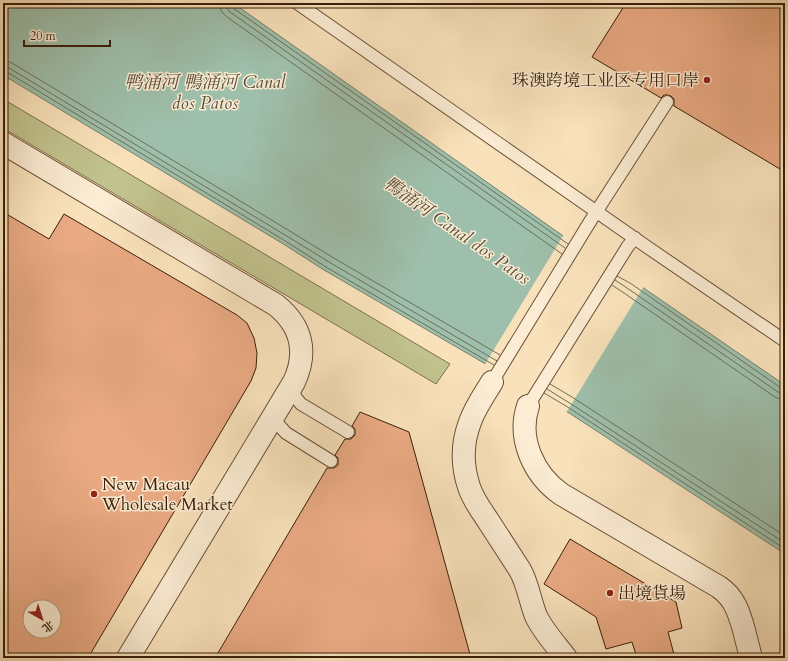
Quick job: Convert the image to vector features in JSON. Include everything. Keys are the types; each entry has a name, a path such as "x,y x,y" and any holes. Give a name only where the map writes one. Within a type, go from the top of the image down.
{"street":[{"path":"3,143 276,305 288,316 296,330 301,345 301,362 294,382 296,396 277,411 128,658"},
{"path":"492,382 474,412 467,430 464,459 469,487 477,505 520,571 527,587 536,616 566,658"},
{"path":"528,406 525,420 527,446 537,470 545,480 561,494 726,592 738,610 751,658"}],"lane":[{"path":"297,3 631,242 785,341"},
{"path":"492,382 594,215 667,102"},
{"path":"528,406 631,242"},
{"path":"296,396 348,432"},
{"path":"277,411 276,422 286,433 331,461"},
{"path":"259,441 275,433 286,433"}],"green space":[{"path":"3,99 450,364 436,384 3,128"}],"water":[{"name":"鸭涌河 鴨涌河 Canal dos Patos","path":"3,3 233,3 576,245 632,280 779,381 785,386 785,554 563,409 324,270 3,75"}],"pier":[{"path":"564,234 644,286 566,413 484,366"}],"building":[{"name":"珠澳跨境工业区专用口岸","path":"626,3 785,3 785,172 674,106 674,99 671,96 664,95 661,98 592,57"},
{"name":"New Macau Wholesale Market","path":"3,212 49,239 64,214 237,315 247,323 254,338 257,353 256,368 251,381 88,658 3,658"},
{"path":"360,412 409,432 471,658 215,658 327,468 334,468 338,465 338,458 335,455 345,439 351,439 355,435 355,429 352,426"},
{"name":"出境貨場","path":"570,539 676,602 682,628 668,632 675,658 637,658 632,642 606,649 596,617 544,584"}],"place":[{"name":"珠澳跨境工业区专用口岸","path":"707,80"},
{"name":"New Macau Wholesale Market","path":"94,494"},
{"name":"出境貨場","path":"610,593"}],"water label":[{"name":"鴨涌河 Canal dos Patos","path":"457,231"}]}
